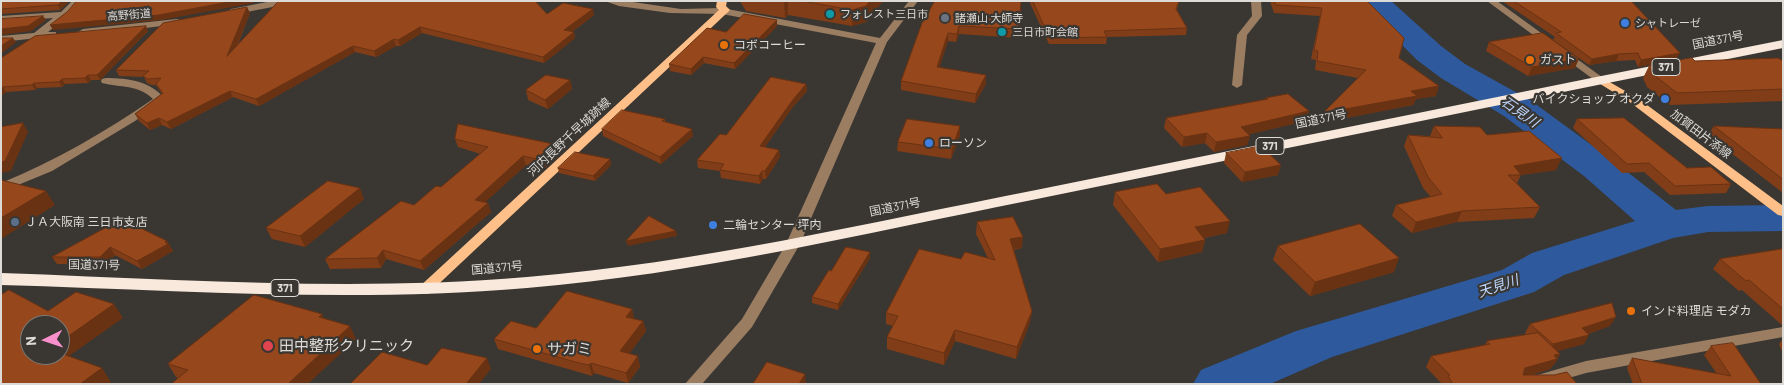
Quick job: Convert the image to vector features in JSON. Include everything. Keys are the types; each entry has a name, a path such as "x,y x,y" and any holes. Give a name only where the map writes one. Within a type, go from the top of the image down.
{"highway":[{"name":"国道371号","path":"1,279 358,291 423,291 604,274 729,256 793,244 1465,106 1783,44"}],"main road":[{"name":"河内長野千早城跡線","path":"423,291 724,6"},
{"name":"加賀田片添線","path":"1600,80 1635,101 1783,212"}],"street":[{"path":"22,46 65,14 78,1"},
{"path":"221,14 288,1"},
{"path":"609,1 670,11 694,12 724,6 733,14 882,41"},
{"path":"693,384 747,323 793,244 882,41 914,1"},
{"path":"1237,85 1242,35 1257,16 1256,1"},
{"path":"1490,1 1600,80"},
{"path":"1,19 34,18 65,14"},
{"name":"高野街道","path":"1,39 162,25 187,20"},
{"path":"148,39 162,25"},
{"path":"1,188 48,168 131,119 160,99 155,93 128,81 106,81 120,67"},
{"path":"1526,384 1586,367 1783,332"}],"building":[{"path":"1,1 62,1 58,5 1,9"},
{"path":"77,1 234,1 159,15 50,25 67,12"},
{"path":"279,1 535,1 547,14 563,3 593,9 564,30 574,32 543,57 420,27 374,51 353,46 256,99 230,91 167,122 159,118 147,123 135,114 163,93 156,84 161,78 148,79 143,76 149,71 116,70 163,23 247,7 227,56"},
{"path":"803,1 870,1 866,6 852,10"},
{"path":"935,1 1021,1 1019,29 959,26 957,34 948,33 937,67 986,75 976,94 901,81 922,23"},
{"path":"1033,1 1179,1 1176,9 1187,28 1104,31 1107,37 1050,38"},
{"path":"1275,1 1367,1 1404,38 1399,58 1439,86 1411,91 1417,96 1323,113 1366,70 1317,61 1318,51 1314,50 1322,8 1276,5"},
{"path":"1514,1 1631,1 1680,53 1641,60 1638,53 1592,59 1556,33 1561,32"},
{"path":"744,14 777,20 734,63 703,57 691,69 669,64 707,28 726,32"},
{"path":"43,16 28,26 1,29 1,19"},
{"path":"146,26 97,75 88,75 85,78 62,79 59,82 34,83 32,85 1,88 1,58 35,36"},
{"path":"1543,33 1579,59 1532,67 1489,42"},
{"path":"1,38 13,38 1,46"},
{"path":"1692,58 1695,61 1778,58 1783,61 1783,89 1677,93 1654,75 1649,66"},
{"path":"546,75 570,80 545,100 526,90"},
{"path":"771,77 806,84 760,146 779,150 765,171 762,171 759,176 720,170 724,164 697,160 720,134 726,135"},
{"path":"1288,94 1309,111 1241,127 1250,136 1216,142 1207,133 1184,137 1166,118 1268,99 1266,98"},
{"path":"622,110 665,119 662,121 692,129 660,157 602,129"},
{"path":"1624,118 1687,168 1711,167 1731,184 1675,186 1649,163 1627,164 1577,119"},
{"path":"907,119 960,126 952,149 898,142"},
{"path":"23,123 5,161 1,162 1,127"},
{"path":"458,124 558,145 541,160 523,156 475,200 488,203 420,261 383,250 377,258 325,259 401,201 414,205 436,186 441,187 488,147 455,139"},
{"path":"1434,126 1480,127 1487,135 1529,131 1562,158 1514,166 1521,175 1508,175 1540,207 1462,211 1416,222 1396,205 1442,194 1428,177 1408,135 1442,138"},
{"path":"1714,126 1783,129 1783,179"},
{"path":"1261,146 1281,165 1245,172 1226,153"},
{"path":"575,152 610,159 593,176 558,168"},
{"path":"1,180 46,191 1,218"},
{"path":"328,181 360,188 300,236 266,228"},
{"path":"1157,184 1166,194 1200,187 1230,221 1195,227 1205,240 1160,249 1115,192"},
{"path":"649,216 676,231 626,241"},
{"path":"1013,217 1023,237 1010,239 1032,311 1017,347 955,330 944,353 887,337 898,316 886,313 919,249 961,259 965,252 995,260 977,222"},
{"path":"122,219 167,241 165,242 168,244 137,261 110,247 100,257 52,257"},
{"path":"1360,224 1399,258 1315,282 1278,246"},
{"path":"846,247 870,252 838,304 812,297 829,270 831,271"},
{"path":"1783,249 1783,309 1749,280 1746,281 1720,259"},
{"path":"9,290 48,311 76,292 114,304 70,335 70,315 20,315 20,365 70,365 70,357 102,368 80,384 1,384 1,295"},
{"path":"567,291 632,309 626,317 643,321 620,351 638,356 626,373 591,363 589,365 579,363 494,339 511,321 536,328"},
{"path":"254,295 322,314 319,317 350,326 288,384 171,384 188,370 168,364"},
{"path":"1612,303 1616,317 1582,328 1589,335 1553,344 1530,324"},
{"path":"1538,333 1560,354 1554,355 1557,359 1525,368 1523,375 1554,375 1567,372 1577,384 1453,384 1448,376 1450,375 1431,356 1490,344 1487,341"},
{"path":"1733,343 1761,384 1642,384 1632,358 1731,376 1711,346"},
{"path":"442,348 487,358 466,384 350,384 382,352 427,365"},
{"path":"767,362 805,374 799,384 753,384"}],"waterway":[{"name":"石見川","path":"1373,1 1429,53 1453,71 1517,108 1598,168 1667,225"},
{"name":"天見川","path":"1667,225 1708,219 1783,218"},
{"name":"天見川","path":"1219,384 1314,344 1518,281 1548,264 1667,225"}],"place":[{"name":"フォレスト三日市","path":"830,14"},
{"name":"諸瀬山 大師寺","path":"945,18"},
{"name":"シャトレーゼ","path":"1625,23"},
{"name":"三日市町会館","path":"1002,32"},
{"name":"コボコーヒー","path":"724,45"},
{"name":"ガスト","path":"1530,60"},
{"name":"バイクショップ オクダ","path":"1665,99"},
{"name":"ローソン","path":"929,143"},
{"name":"ＪＡ大阪南 三日市支店","path":"15,222"},
{"name":"二輪センター 坪内","path":"713,225"},
{"name":"インド料理店 モダカ","path":"1631,311"},
{"name":"田中整形クリニック","path":"268,346"},
{"name":"サガミ","path":"537,349"}]}
